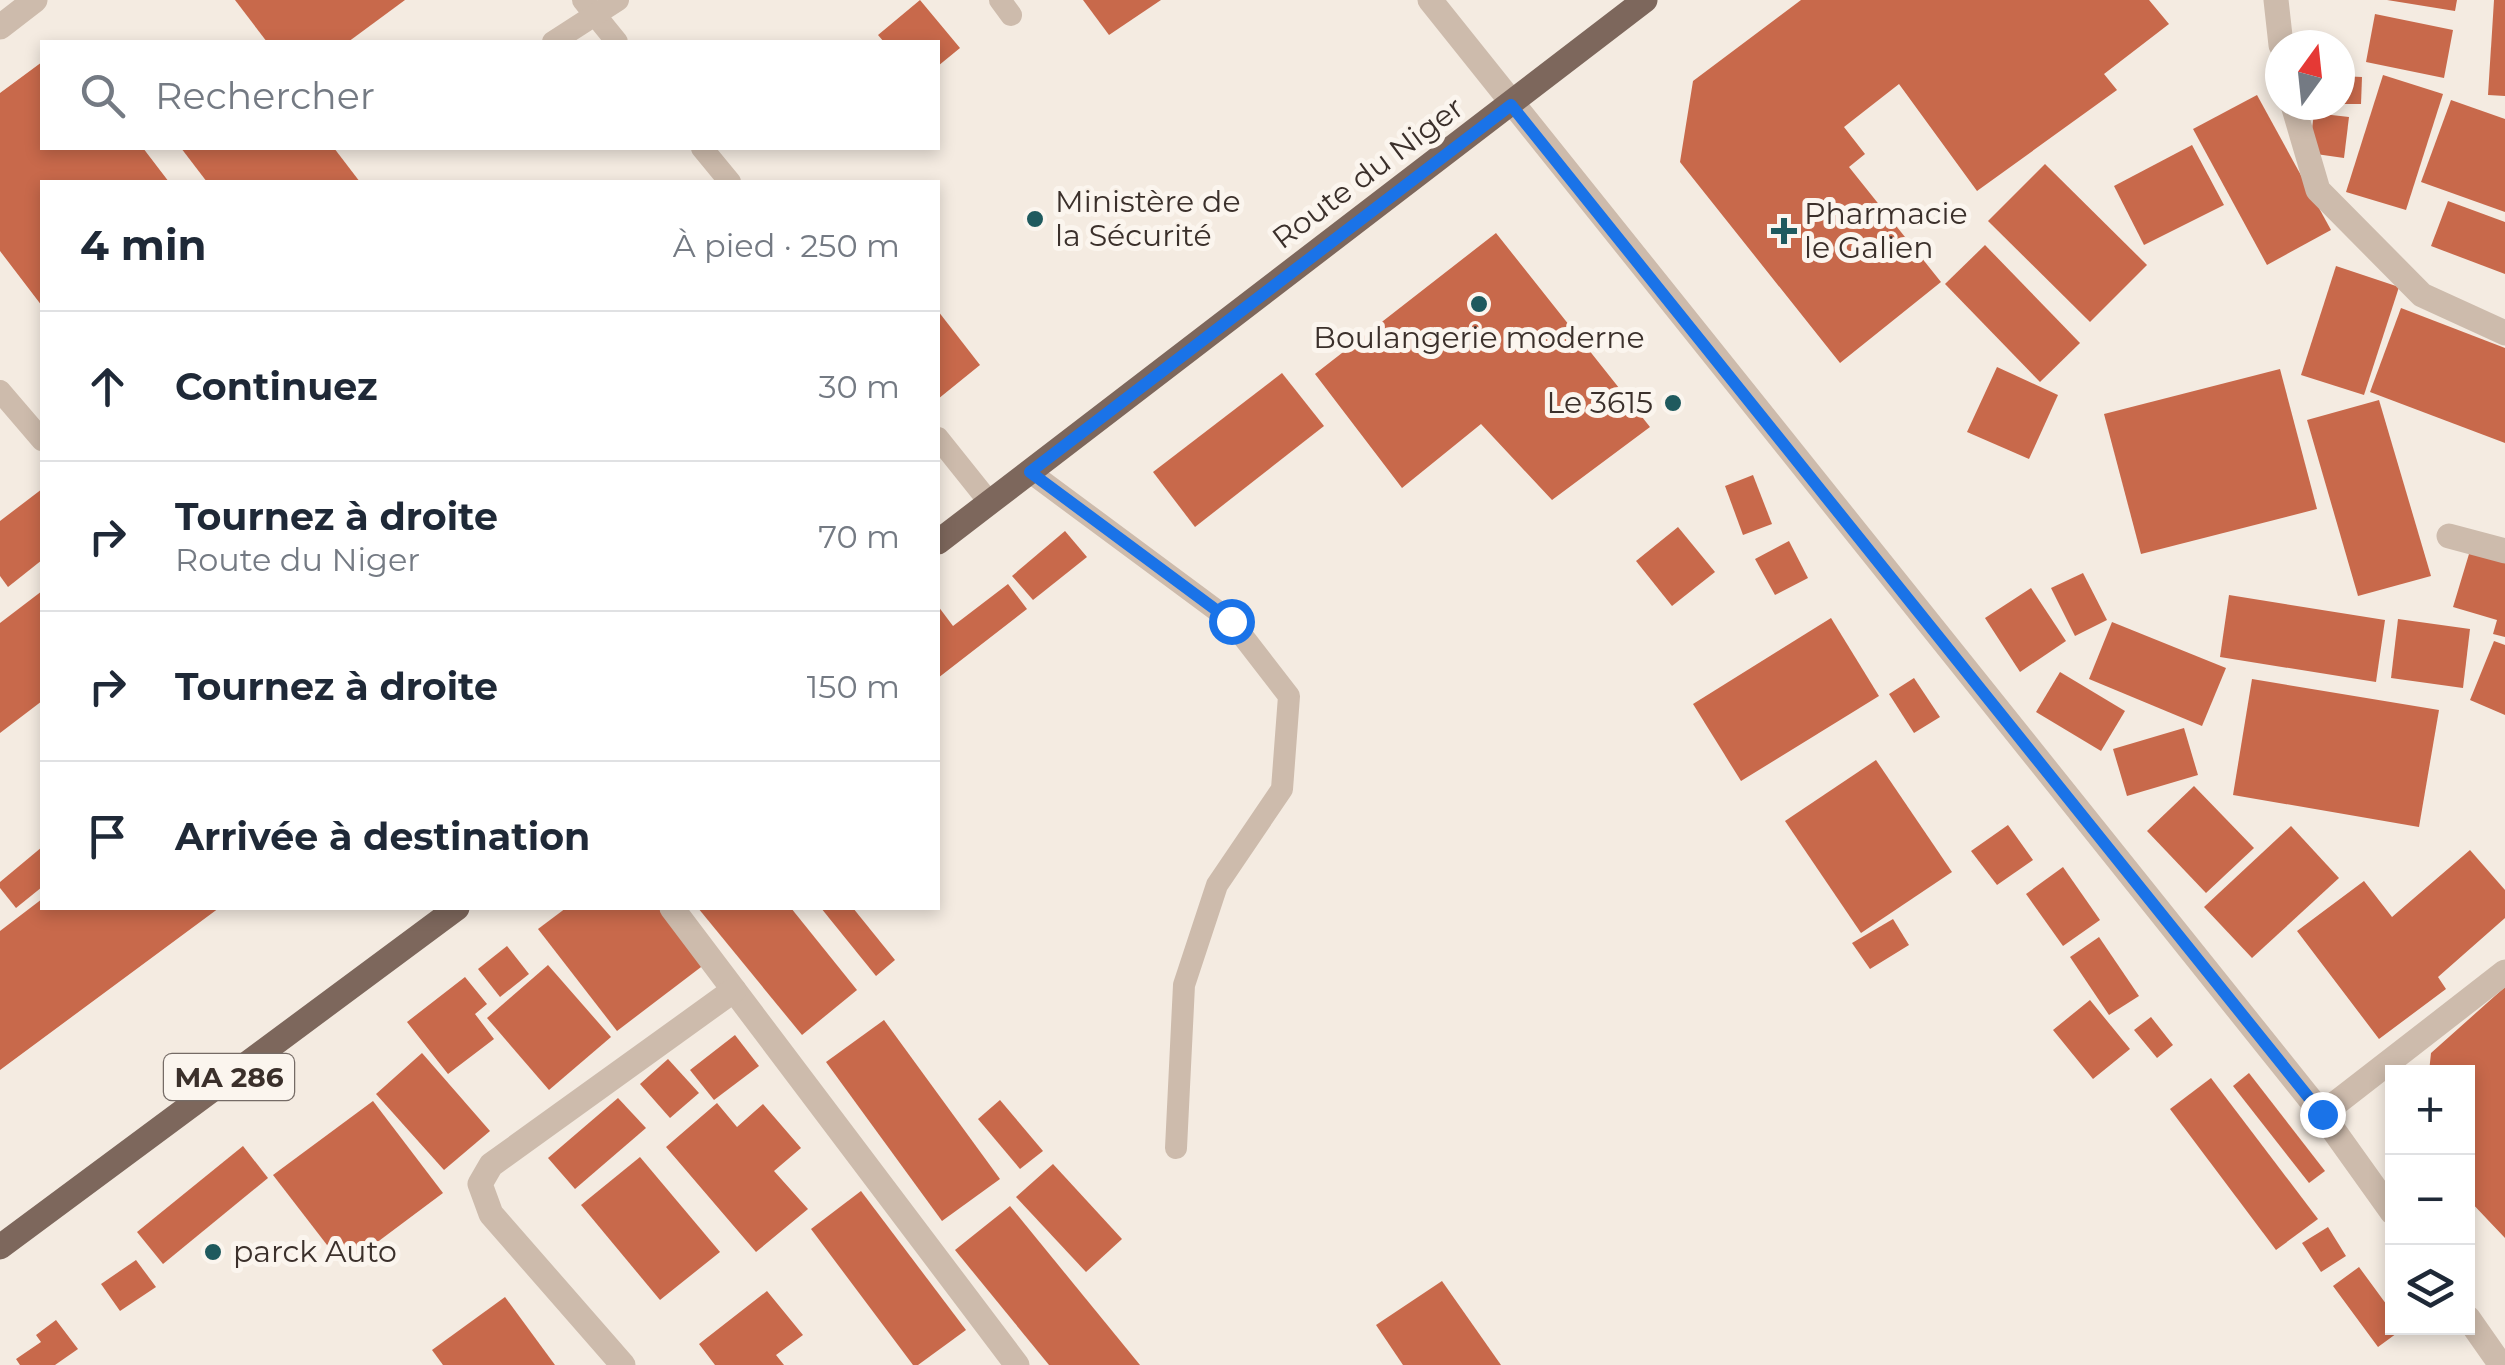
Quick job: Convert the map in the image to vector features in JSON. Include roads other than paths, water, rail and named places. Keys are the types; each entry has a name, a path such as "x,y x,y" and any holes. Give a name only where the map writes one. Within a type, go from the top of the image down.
{"main road":[{"name":"Route du Niger","path":"940,540 1645,0"},
{"name":"MA 286","path":"0,1246 448,910"}],"street":[{"path":"0,27 35,0"},
{"path":"1430,0 2322,1114 2385,1202"},
{"path":"2276,0 2279,30"},
{"path":"2297,120 2318,190 2422,295 2505,333"},
{"path":"2448,536 2505,551"},
{"path":"674,910 1018,1365"},
{"path":"2322,1114 2505,972"},
{"path":"623,1365 491,1214 480,1184 491,1165 734,990"},
{"path":"2475,1328 2500,1365"}],"lane":[{"path":"555,40 589,8 618,0"},
{"path":"589,8 615,40"},
{"path":"704,150 728,180"},
{"path":"0,391 40,438"},
{"path":"940,440 990,503"},
{"path":"1030,472 1231,621 1289,696 1282,789 1217,886 1184,985 1176,1148"}],"place":[{"name":"Ministère de la Sécurité","path":"1035,219"},
{"name":"Pharmacie le Galien","path":"1784,231"},
{"name":"Boulangerie moderne","path":"1479,304"},
{"name":"Le 3615","path":"1673,403"},
{"name":"parck Auto","path":"213,1252"}]}
